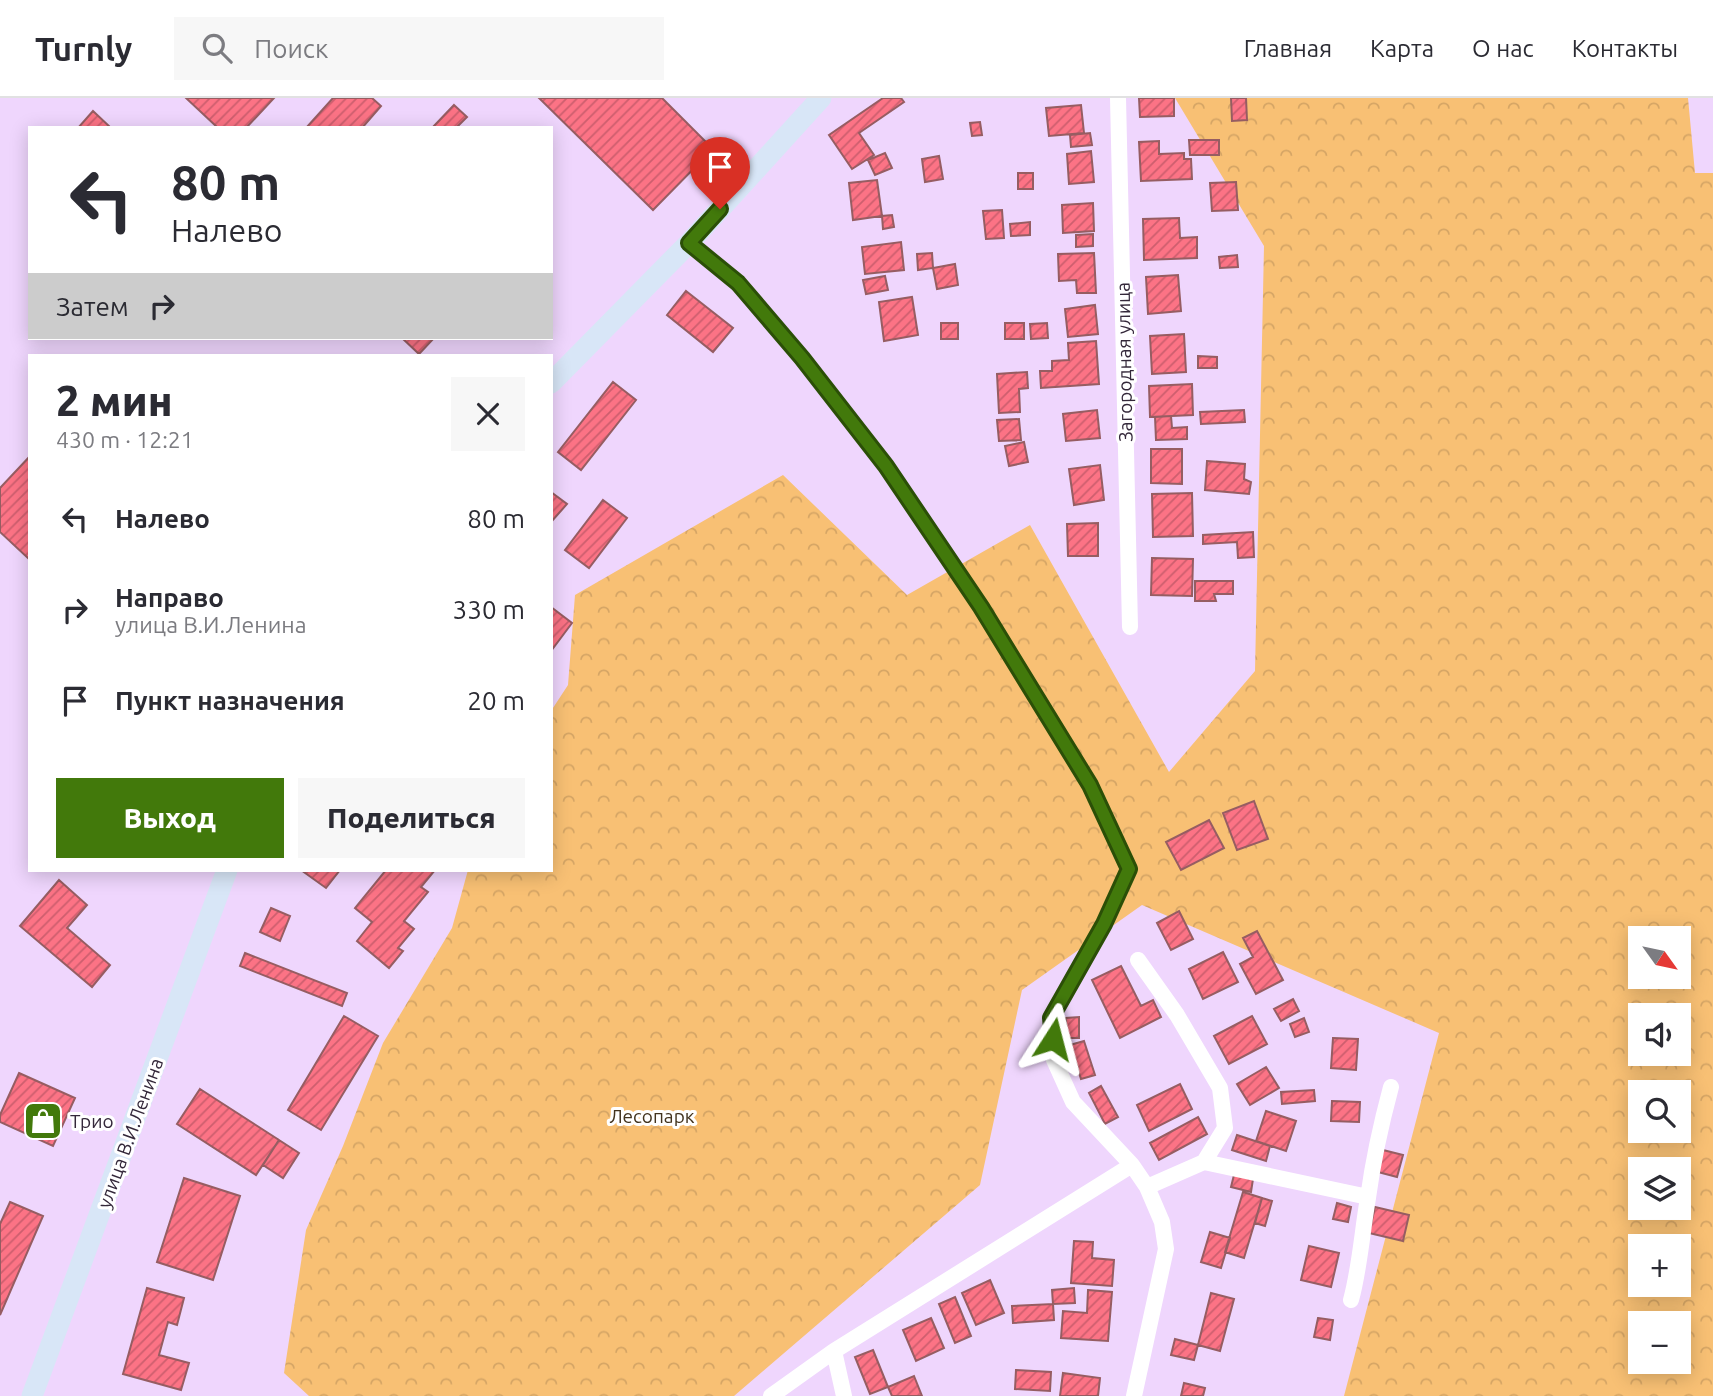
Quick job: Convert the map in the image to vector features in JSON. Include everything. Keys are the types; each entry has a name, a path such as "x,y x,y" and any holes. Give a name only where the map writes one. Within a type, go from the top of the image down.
{"main road":[{"path":"553,381 689,243 821,98"},
{"name":"улица В.И.Ленина","path":"32,1396 226,872"}],"street":[{"name":"Загородная улица","path":"1118,98 1130,627"},
{"path":"689,243 738,283 802,358 886,466 981,607 1090,785 1129,869 1104,924 1051,1018 1054,1060 1073,1102 1132,1165 1147,1186 1161,1222 1166,1249 1135,1396"},
{"path":"1138,960 1177,1015 1220,1088 1225,1128 1204,1162"},
{"path":"1351,1300 1382,1120 1391,1087"},
{"path":"1147,1186 1204,1162 1368,1198"},
{"path":"771,1396 834,1351 1132,1165"},
{"path":"834,1351 844,1396"}],"green space":[{"name":"Лесопарк","path":"1175,98 1688,98 1695,173 1713,173 1713,1396 1344,1396 1439,1033 1142,905 1022,990 980,1185 734,1396 309,1396 284,1373 306,1230 343,1146 383,1043 452,928 467,872 553,872 553,708 568,685 575,595 783,475 907,595 1030,525 1169,772 1255,671 1264,246"}],"building":[{"path":"186,98 274,98 248,126 216,126"},
{"path":"333,98 372,98 381,106 364,126 308,126"},
{"path":"539,98 662,98 713,149 653,210"},
{"path":"883,98 901,98 904,102 859,133 874,155 852,169 829,135"},
{"path":"1139,98 1174,98 1174,116 1140,117"},
{"path":"1231,98 1246,98 1247,120 1232,121"},
{"path":"454,105 467,117 458,126 434,126"},
{"path":"1081,105 1084,133 1049,136 1046,108"},
{"path":"93,111 109,126 80,126"},
{"path":"980,122 982,135 972,136 970,123"},
{"path":"1090,133 1092,145 1071,147 1070,135"},
{"path":"1189,140 1219,140 1219,155 1190,155"},
{"path":"1159,141 1159,154 1184,153 1184,159 1191,159 1192,179 1141,181 1139,142"},
{"path":"1091,151 1094,182 1069,184 1067,154"},
{"path":"885,153 892,168 875,175 868,160"},
{"path":"939,156 943,179 925,182 922,159"},
{"path":"1018,173 1033,173 1033,189 1018,189"},
{"path":"877,180 882,216 853,220 849,183"},
{"path":"1236,182 1238,210 1212,211 1210,183"},
{"path":"1093,203 1094,231 1063,233 1062,205"},
{"path":"1002,210 1004,238 986,239 983,211"},
{"path":"892,215 894,227 883,229 882,216"},
{"path":"1179,218 1180,238 1197,237 1197,258 1144,260 1143,219"},
{"path":"1030,222 1030,235 1011,236 1010,224"},
{"path":"1093,234 1093,246 1076,247 1076,235"},
{"path":"901,242 904,270 865,274 862,247"},
{"path":"932,253 933,268 918,270 917,254"},
{"path":"1094,253 1096,293 1077,293 1076,280 1059,281 1058,254"},
{"path":"1237,255 1238,267 1220,268 1219,257"},
{"path":"955,264 958,285 937,289 933,268"},
{"path":"1178,275 1181,311 1148,314 1146,277"},
{"path":"885,276 888,290 866,294 863,280"},
{"path":"686,291 733,328 713,352 667,315"},
{"path":"912,297 918,335 884,341 879,302"},
{"path":"1095,305 1098,334 1068,337 1065,309"},
{"path":"941,323 958,323 958,339 941,339"},
{"path":"1005,323 1024,323 1024,339 1005,339"},
{"path":"1047,323 1048,338 1031,339 1030,324"},
{"path":"1184,334 1186,372 1152,374 1150,336"},
{"path":"404,340 432,340 419,354"},
{"path":"1096,341 1099,384 1041,388 1040,371 1052,371 1052,361 1069,360 1068,343"},
{"path":"1198,356 1217,357 1217,368 1198,368"},
{"path":"1027,372 1028,388 1019,389 1020,412 999,413 997,374"},
{"path":"613,382 636,400 581,470 558,452"},
{"path":"1192,384 1193,415 1150,417 1149,386"},
{"path":"1097,410 1100,438 1066,441 1063,414"},
{"path":"1244,410 1245,422 1201,424 1200,412"},
{"path":"1171,416 1172,428 1187,427 1187,439 1156,440 1155,417"},
{"path":"1019,419 1021,440 999,441 997,420"},
{"path":"1024,442 1028,462 1009,466 1005,446"},
{"path":"1151,449 1182,449 1182,484 1151,483"},
{"path":"28,458 28,558 0,532 0,488"},
{"path":"1207,461 1245,464 1244,479 1251,482 1249,494 1205,490"},
{"path":"1100,465 1104,500 1074,505 1069,469"},
{"path":"1192,493 1193,536 1153,537 1152,494"},
{"path":"553,494 567,504 553,520"},
{"path":"603,500 627,518 589,568 565,550"},
{"path":"1098,523 1098,556 1068,556 1067,524"},
{"path":"1253,532 1254,557 1238,558 1237,542 1203,544 1203,535"},
{"path":"1152,558 1193,559 1192,596 1151,595"},
{"path":"1195,581 1233,581 1233,594 1214,594 1216,601 1195,601"},
{"path":"553,609 572,623 553,648"},
{"path":"1254,801 1268,839 1237,850 1223,813"},
{"path":"1209,820 1224,848 1181,870 1166,842"},
{"path":"304,872 338,872 326,888"},
{"path":"384,872 433,872 421,887 428,892 404,921 414,929 398,948 403,951 389,968 357,941 372,922 355,908"},
{"path":"59,880 87,905 67,928 110,965 92,987 20,926"},
{"path":"271,908 290,916 280,941 260,932"},
{"path":"1179,911 1193,939 1171,950 1157,923"},
{"path":"1257,931 1283,980 1256,994 1240,964 1253,957 1243,938"},
{"path":"1223,952 1238,982 1203,999 1189,969"},
{"path":"245,953 347,993 342,1006 240,966"},
{"path":"1121,966 1141,1006 1153,1000 1161,1017 1120,1038 1092,980"},
{"path":"1293,999 1299,1011 1281,1021 1274,1009"},
{"path":"344,1016 378,1036 321,1130 288,1110"},
{"path":"1252,1016 1267,1044 1229,1064 1214,1036"},
{"path":"1079,1017 1079,1038 1066,1038 1066,1018"},
{"path":"1304,1018 1309,1032 1295,1037 1290,1024"},
{"path":"1333,1038 1358,1039 1356,1070 1331,1068"},
{"path":"1084,1041 1095,1075 1081,1079 1070,1045"},
{"path":"1266,1067 1279,1088 1250,1105 1237,1084"},
{"path":"19,1073 75,1098 53,1146 0,1122 0,1115"},
{"path":"1180,1084 1192,1109 1149,1131 1137,1105"},
{"path":"1101,1086 1118,1117 1105,1124 1089,1093"},
{"path":"200,1089 279,1140 256,1175 177,1124"},
{"path":"1314,1090 1315,1101 1282,1104 1281,1092"},
{"path":"1332,1101 1360,1102 1359,1122 1331,1121"},
{"path":"1266,1111 1296,1121 1286,1151 1256,1141"},
{"path":"1198,1117 1207,1134 1159,1160 1150,1143"},
{"path":"1237,1135 1270,1146 1266,1161 1232,1150"},
{"path":"279,1140 299,1153 283,1178 263,1165"},
{"path":"1383,1150 1403,1155 1397,1177 1378,1172"},
{"path":"1234,1175 1253,1179 1251,1192 1231,1187"},
{"path":"184,1178 240,1196 213,1280 157,1262"},
{"path":"1243,1192 1262,1198 1244,1258 1225,1252"},
{"path":"1262,1198 1272,1201 1265,1226 1255,1223"},
{"path":"10,1202 43,1216 0,1315 0,1224"},
{"path":"1337,1203 1351,1207 1348,1222 1333,1219"},
{"path":"1375,1207 1409,1215 1403,1241 1369,1233"},
{"path":"1210,1232 1230,1238 1221,1268 1201,1262"},
{"path":"1074,1241 1093,1242 1092,1258 1114,1260 1112,1286 1071,1283"},
{"path":"1309,1246 1339,1253 1331,1287 1301,1280"},
{"path":"990,1280 1004,1313 976,1325 962,1293"},
{"path":"147,1288 184,1298 177,1325 168,1322 159,1355 189,1363 181,1390 123,1374"},
{"path":"1074,1288 1075,1303 1053,1304 1052,1290"},
{"path":"1088,1290 1112,1292 1108,1341 1061,1338 1063,1311 1087,1313"},
{"path":"1211,1293 1234,1299 1220,1351 1198,1345"},
{"path":"955,1297 971,1336 955,1343 939,1304"},
{"path":"1053,1304 1054,1320 1013,1323 1012,1306"},
{"path":"931,1318 944,1348 916,1361 903,1330"},
{"path":"1318,1318 1333,1320 1330,1340 1314,1337"},
{"path":"1175,1339 1198,1345 1194,1360 1171,1355"},
{"path":"873,1350 888,1387 870,1394 855,1357"},
{"path":"1016,1370 1051,1372 1050,1391 1015,1389"},
{"path":"1063,1373 1100,1378 1098,1396 1060,1396"},
{"path":"914,1376 922,1396 892,1396 888,1387"},
{"path":"1184,1383 1205,1388 1203,1396 1181,1396"}],"place":[{"name":"Трио","path":"43,1121"}],"route":[{"path":"720,209 689,243 738,283 802,358 886,466 981,607 1090,785 1129,869 1104,924 1051,1018 1053,1039"}]}
